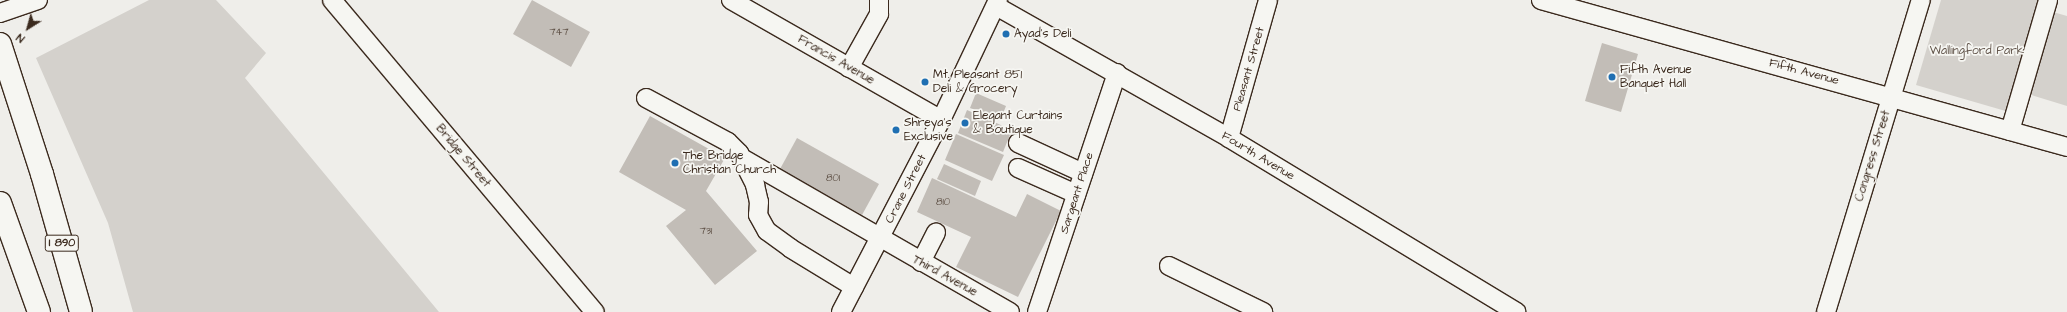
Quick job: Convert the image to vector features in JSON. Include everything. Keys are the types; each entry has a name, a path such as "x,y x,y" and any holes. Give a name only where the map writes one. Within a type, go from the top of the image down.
{"highway":[{"name":"I 890","path":"0,44 42,174 81,312"},
{"path":"42,174 90,312"},
{"path":"0,203 39,312"},
{"path":"0,246 28,312"}],"street":[{"path":"0,13 38,0"},
{"name":"Bridge Street","path":"332,0 595,312"},
{"name":"Francis Avenue","path":"731,0 941,120"},
{"path":"849,68 879,14 879,0"},
{"name":"Pleasant Street","path":"1229,138 1268,0"},
{"name":"Fifth Avenue","path":"1541,0 1569,4 2067,147"},
{"name":"Congress Street","path":"1826,312 1921,0"},
{"path":"2010,131 2048,0"},
{"name":"Fourth Avenue","path":"997,3 1229,138 1516,312"},
{"name":"Crane Street","path":"841,312 941,120 997,3"},
{"name":"Sargeant Place","path":"1037,312 1117,73"},
{"path":"646,98 728,142 742,158 755,185 759,202 758,215 767,230 790,248 854,287"},
{"path":"1018,143 1083,173"},
{"name":"Third Avenue","path":"742,158 880,239 1010,312"},
{"path":"1018,168 1076,194"},
{"path":"921,262 936,233"},
{"path":"1169,266 1263,312"}],"green space":[{"path":"149,0 216,0 266,53 245,78 439,312 133,312 108,223 36,58"},
{"name":"Wallingford Park","path":"1941,0 2042,0 2009,112 1916,85"},
{"path":"2053,12 2067,16 2067,106 2028,94"}],"building":[{"path":"532,0 590,32 571,67 513,34"},
{"name":"Fifth Avenue Banquet Hall","path":"1602,43 1638,54 1621,112 1585,101"},
{"path":"976,93 1006,106 1000,121 970,108"},
{"path":"967,110 1012,130 1003,152 958,133"},
{"path":"650,116 725,158 706,191 757,251 715,285 666,226 686,210 619,172"},
{"path":"956,134 1004,155 992,181 945,160"},
{"path":"797,138 879,184 862,215 780,169"},
{"path":"944,164 981,181 975,196 937,179"},
{"path":"932,178 1016,217 1027,194 1061,211 1018,297 956,267 971,237 917,212"}],"place":[{"name":"Ayad's Deli","path":"1006,34"},
{"name":"Fifth Avenue Banquet Hall","path":"1612,77"},
{"name":"Mt. Pleasant 851 Deli & Grocery","path":"925,82"},
{"name":"Elegant Curtains & Boutique","path":"965,123"},
{"name":"Shreya's Exclusive","path":"896,130"},
{"name":"The Bridge Christian Church","path":"675,163"}]}
